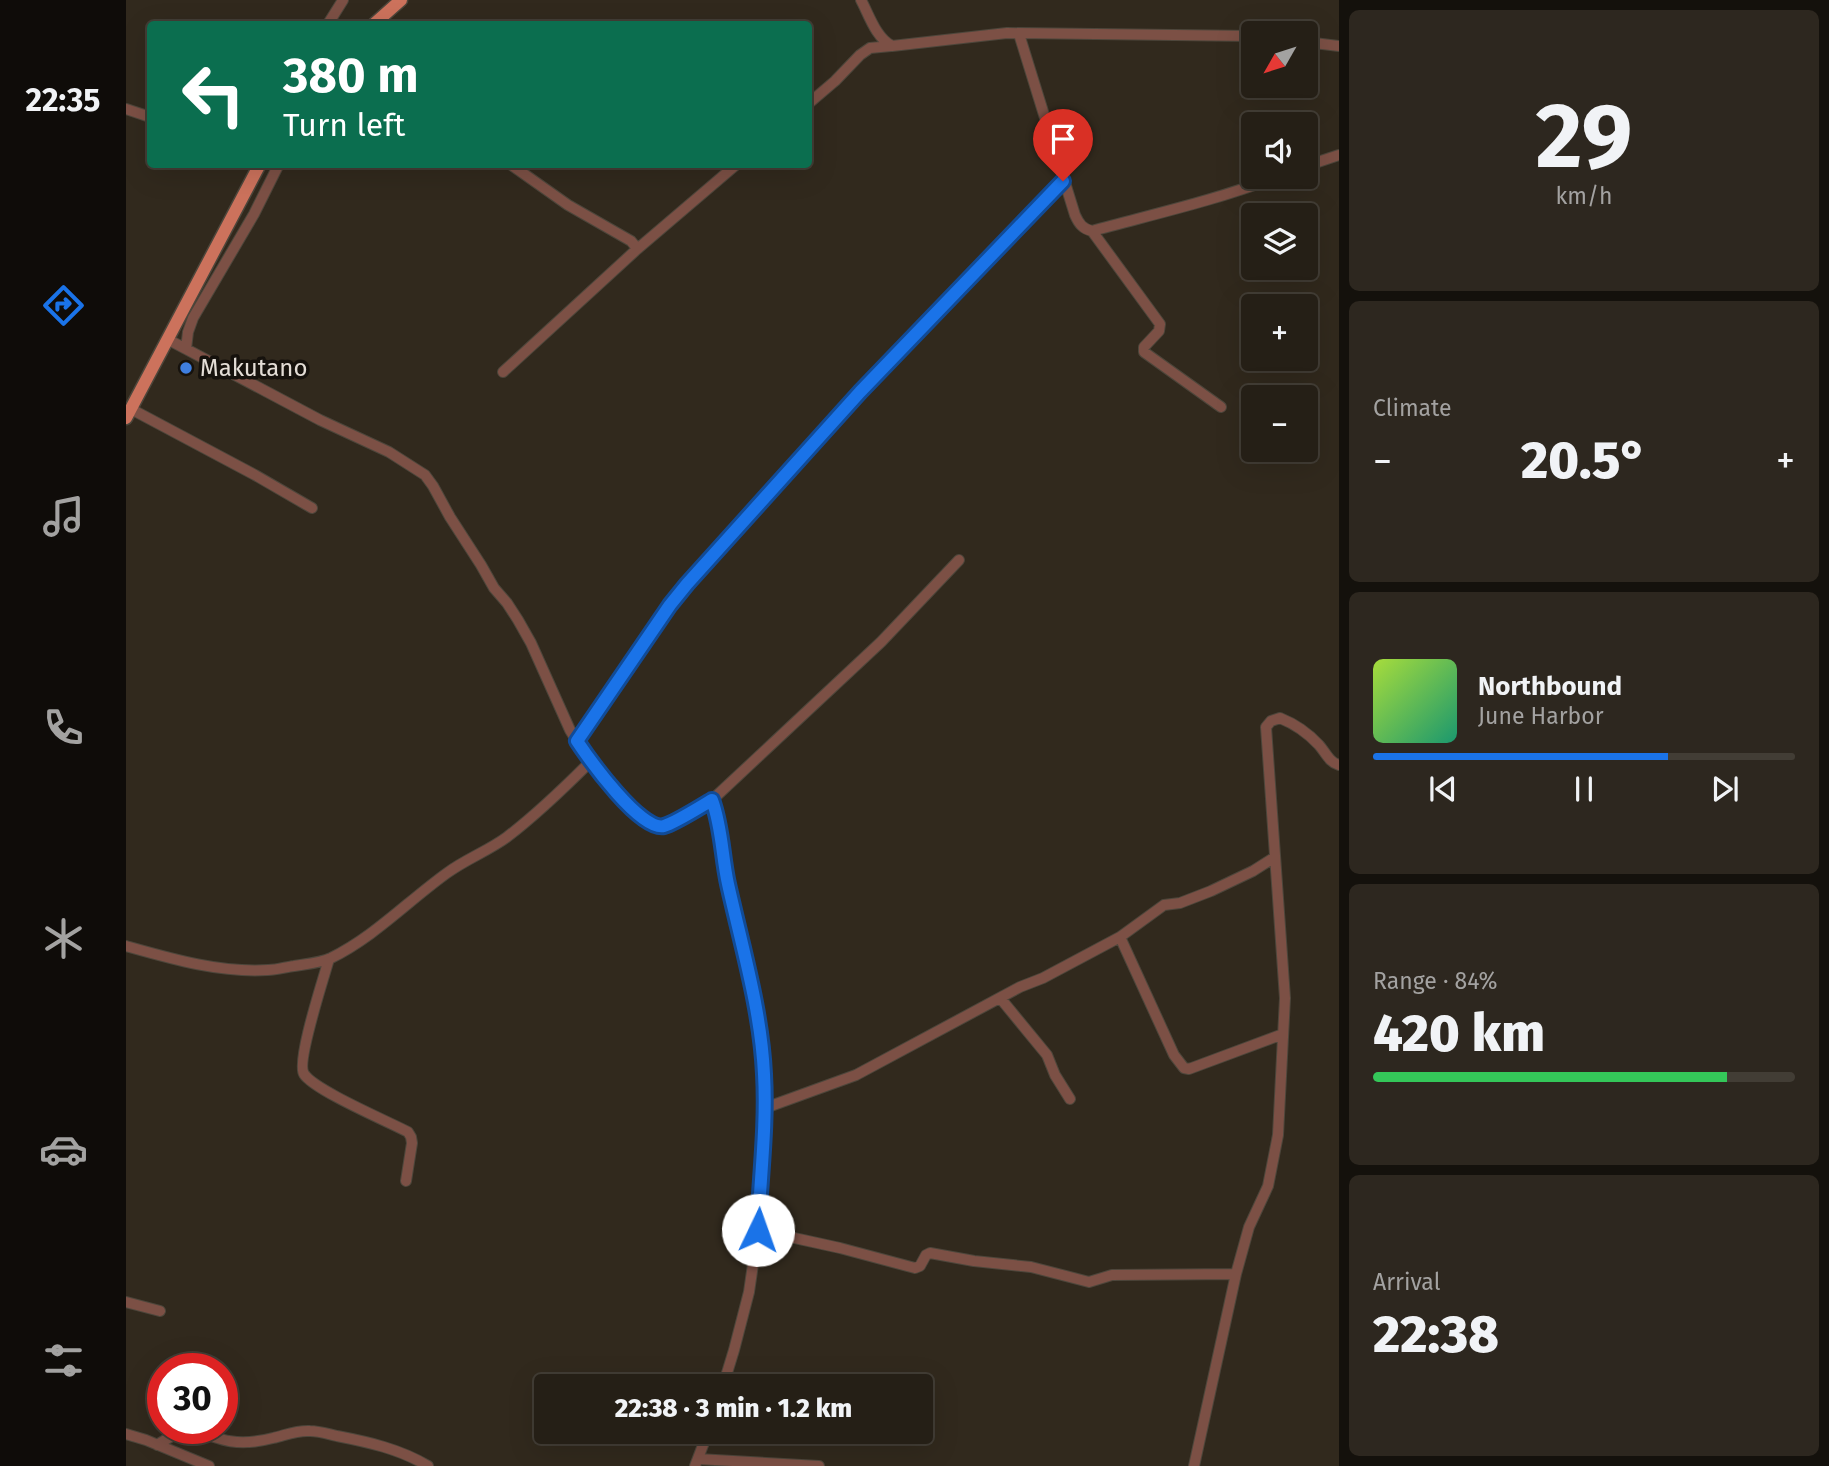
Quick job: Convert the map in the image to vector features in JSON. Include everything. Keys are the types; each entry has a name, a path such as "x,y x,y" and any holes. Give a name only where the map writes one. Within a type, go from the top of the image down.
{"main road":[{"path":"377,21 401,0"},
{"path":"128,414 258,168"}],"street":[{"path":"330,21 343,0"},
{"path":"862,0 879,35 892,46"},
{"path":"812,101 859,55 870,48 1007,33 1241,36"},
{"path":"1019,34 1063,181 1078,222 1086,230 1093,231 1241,189"},
{"path":"1318,44 1339,47"},
{"path":"126,109 147,116"},
{"path":"1318,162 1339,155"},
{"path":"186,349 193,318 254,214 277,168"},
{"path":"516,168 568,205 631,241 635,244 635,251"},
{"path":"503,372 635,251 732,168"},
{"path":"577,741 687,584 860,392 1063,181"},
{"path":"1093,231 1160,324 1159,331 1144,347 1144,352 1221,407"},
{"path":"209,263 222,271"},
{"path":"169,340 320,420 389,452 425,475 494,588 518,620 565,720 590,762 634,811 652,825 664,826 712,800 881,642 959,560"},
{"path":"128,414 256,475 313,508"},
{"path":"1194,1466 1236,1275 1250,1227 1271,1176 1278,1135 1285,998 1266,730 1268,724 1280,718 1299,727 1319,745 1331,762 1339,765"},
{"path":"126,946 158,956 222,969 267,970 329,959 368,936 448,872 506,837 590,762"},
{"path":"712,800 717,813 723,860 755,1007 765,1075 758,1230 749,1292 727,1374"},
{"path":"765,1108 856,1075 1120,937 1164,905 1180,903 1211,891 1254,871 1275,857"},
{"path":"1120,937 1174,1055 1184,1068 1189,1069 1283,1034"},
{"path":"329,959 304,1048 301,1067 303,1074 319,1087 408,1132 412,1143 406,1181"},
{"path":"1000,999 1047,1055 1055,1075 1070,1099"},
{"path":"758,1230 915,1268 920,1266 930,1253 1031,1267 1089,1282 1112,1275 1236,1275"},
{"path":"126,1302 160,1311"},
{"path":"238,1442 271,1439 292,1432 312,1430 371,1443 413,1457 428,1466"},
{"path":"126,1434 209,1466"},
{"path":"703,1444 696,1462 819,1466"}],"place":[{"name":"Makutano","path":"186,368"}],"route":[{"path":"758,1230 765,1075 755,1007 723,860 717,813 712,800 664,826 652,825 634,811 590,762 577,741 687,584 860,392 1063,181"}]}
